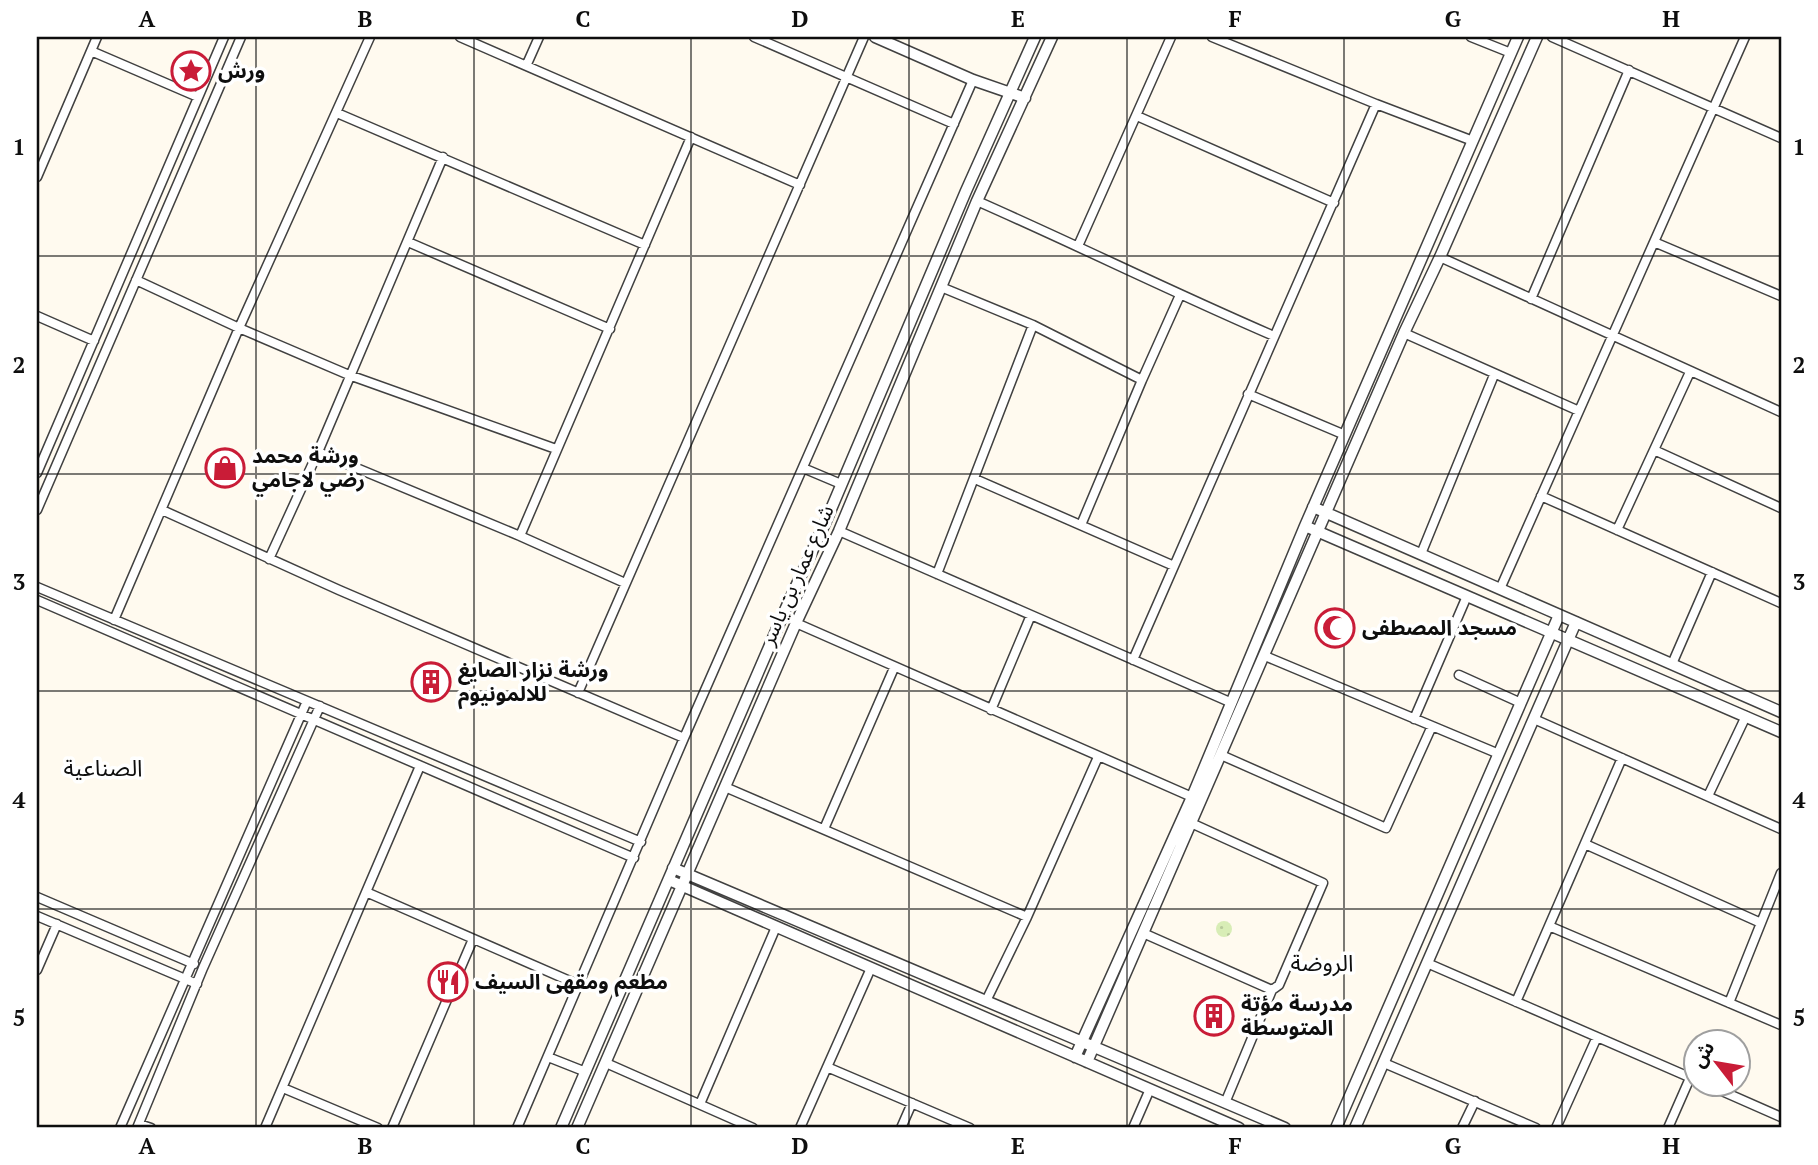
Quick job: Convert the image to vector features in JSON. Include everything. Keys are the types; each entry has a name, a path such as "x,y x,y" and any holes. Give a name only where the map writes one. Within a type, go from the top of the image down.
{"street":[{"path":"37,177 97,37"},
{"path":"37,473 224,37"},
{"path":"37,510 241,37"},
{"path":"114,620 239,328 370,37"},
{"path":"460,37 800,185"},
{"path":"527,64 539,37"},
{"path":"754,37 954,124"},
{"path":"578,693 864,37"},
{"path":"875,37 973,79 1026,98"},
{"name":"شارع عمار بن ياسر","path":"561,1128 1035,37"},
{"name":"شارع عمار بن ياسر","path":"577,1128 796,623 839,531 977,201 1052,37"},
{"path":"1078,246 1171,37"},
{"path":"1212,37 1473,141"},
{"path":"1471,37 1511,53"},
{"path":"1075,1056 1192,797 1313,507 1518,37"},
{"path":"1087,1062 1404,333 1537,37"},
{"path":"1552,37 1781,138"},
{"path":"1500,589 1745,37"},
{"path":"91,51 198,97"},
{"path":"1531,299 1629,71"},
{"path":"517,1128 684,738 973,79"},
{"path":"1133,660 1376,104"},
{"path":"337,113 645,245"},
{"path":"1137,116 1334,203"},
{"path":"520,536 691,137"},
{"path":"269,559 318,452 443,158"},
{"path":"977,201 1274,336"},
{"path":"408,242 610,329"},
{"path":"1654,242 1781,296"},
{"path":"1440,257 1781,412"},
{"path":"136,280 349,375 556,449"},
{"path":"941,287 1032,325 1142,380"},
{"path":"1081,525 1180,295"},
{"path":"37,316 94,341"},
{"path":"937,574 1032,325"},
{"path":"1404,333 1579,411"},
{"path":"1617,530 1690,372"},
{"path":"1420,554 1494,375"},
{"path":"1248,394 1345,435"},
{"path":"1654,450 1781,508"},
{"path":"318,452 625,583"},
{"path":"803,468 841,484"},
{"path":"975,479 1174,566"},
{"path":"1541,496 1781,603"},
{"path":"1313,507 1781,712"},
{"path":"162,510 684,738"},
{"path":"1305,526 1781,732"},
{"path":"839,531 1232,703"},
{"path":"1672,664 1712,572"},
{"path":"37,587 640,842"},
{"path":"1414,719 1467,596"},
{"path":"37,600 634,858"},
{"path":"991,710 1031,615"},
{"path":"1336,1128 1559,615"},
{"path":"1355,1128 1576,622"},
{"path":"796,623 1192,797"},
{"path":"1265,656 1499,754"},
{"path":"824,829 894,668"},
{"path":"1459,675 1521,703"},
{"path":"120,1128 307,701"},
{"path":"150,1128 138,1126 197,984 320,706"},
{"path":"1708,796 1745,716"},
{"path":"1534,719 1781,829"},
{"path":"1221,755 1386,828 1432,726"},
{"path":"986,1001 1027,917 1098,757"},
{"path":"1516,1002 1622,758"},
{"path":"265,1128 420,766"},
{"path":"725,787 1027,917"},
{"path":"1191,823 1323,883 1279,985 1272,990 1225,1103"},
{"path":"1585,844 1761,923"},
{"path":"673,868 1285,1128"},
{"path":"1729,1003 1781,873"},
{"path":"669,880 1234,1127"},
{"path":"366,892 579,985"},
{"path":"37,897 204,968"},
{"path":"37,916 197,984"},
{"path":"37,970 57,924"},
{"path":"1549,926 1781,1025"},
{"path":"700,1104 776,927"},
{"path":"1143,933 1272,990"},
{"path":"391,1128 473,939"},
{"path":"1427,963 1682,1074"},
{"path":"800,1128 871,968"},
{"path":"1556,1128 1597,1037"},
{"path":"548,1056 586,1072"},
{"path":"606,1063 753,1128"},
{"path":"1384,1063 1536,1128"},
{"path":"827,1067 970,1128"},
{"path":"282,1088 378,1128"},
{"path":"1133,1128 1150,1089"},
{"path":"1668,1128 1683,1098"},
{"path":"1738,1098 1781,1117"},
{"path":"1462,1128 1475,1101"},
{"path":"901,1128 912,1103"}],"green space":[{"path":"1221,921 1227,921 1232,929 1230,935 1221,937 1216,932 1216,926"}],"place":[{"name":"ورش","path":"191,71"},
{"name":"ورشة محمد رضي لاجامي","path":"225,468"},
{"name":"مسجد المصطفى","path":"1335,628"},
{"name":"ورشة نزار الصايغ للالمونيوم","path":"431,682"},
{"name":"مطعم ومقهى السيف","path":"448,982"},
{"name":"مدرسة مؤتة المتوسطة","path":"1214,1016"}],"district":[{"name":"الصناعية","path":"103,768"},
{"name":"الروضة","path":"1322,963"}]}
